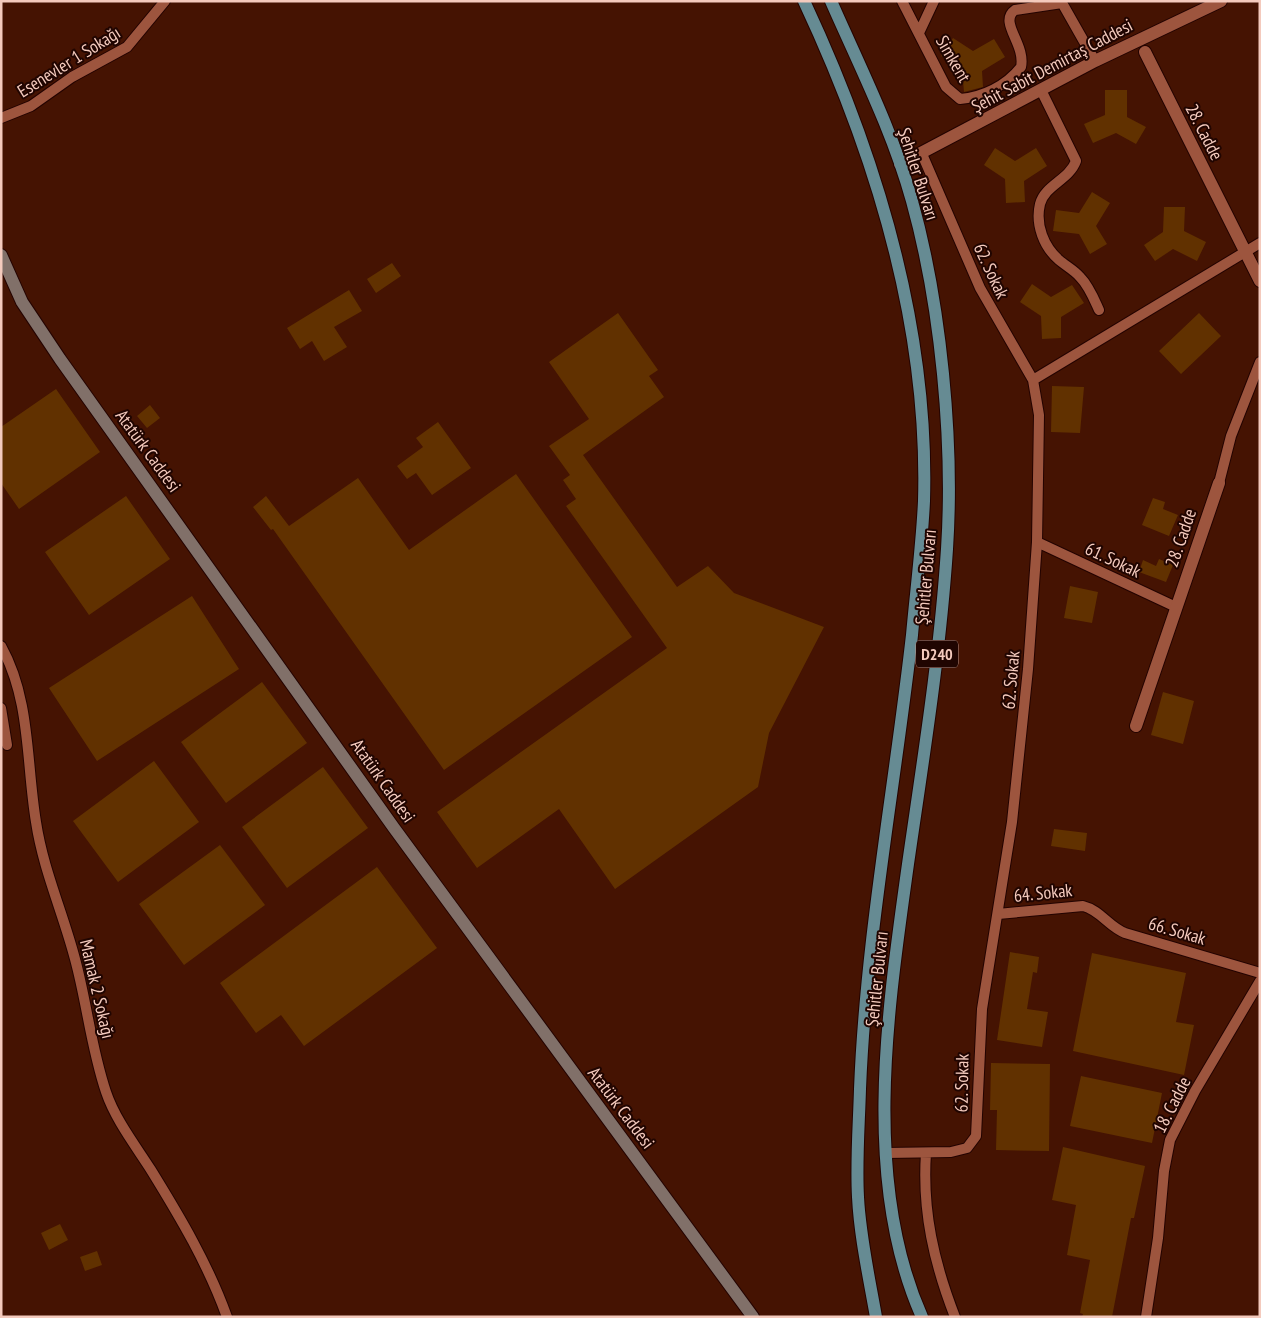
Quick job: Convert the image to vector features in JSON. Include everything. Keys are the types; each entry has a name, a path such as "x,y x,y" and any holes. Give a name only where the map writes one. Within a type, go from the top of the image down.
{"main road":[{"name":"Şehitler Bulvarı","path":"804,1 827,50 869,160 895,252 909,316 919,396 922,442 924,499 920,556 892,798 870,954 862,1040 858,1198 876,1317"},
{"name":"Şehitler Bulvarı","path":"831,1 900,164 914,211 938,334 949,490 942,612 896,954 886,1091 886,1153 895,1231 903,1264 922,1317"},
{"name":"Atatürk Caddesi","path":"1,255 22,302 60,359 469,932 753,1317"}],"street":[{"name":"Esenevler 1 Sokağı","path":"1,118 31,106 72,77 127,47 165,1"},
{"name":"Simkent","path":"902,1 946,87 952,95 960,99 979,97 1004,82 1021,67 1022,52 1009,22 1011,13 1015,10 1062,2"},
{"name":"Simkent","path":"919,33 934,1"},
{"name":"Şehit Sabit Demirtaş Caddesi","path":"900,164 1095,61 1221,1"},
{"path":"1062,2 1095,61"},
{"name":"28. Cadde","path":"1145,52 1260,281"},
{"path":"1041,90 1076,161 1073,169 1050,188 1040,204 1039,218 1042,236 1048,249 1080,276 1099,310"},
{"name":"62. Sokak","path":"886,1153 951,1152 967,1148 976,1136 982,1009 998,914 1021,744 1037,542 1039,415 1033,380 980,288 922,154"},
{"path":"1033,380 1260,243"},
{"name":"28. Cadde","path":"1136,726 1219,483 1231,436 1260,362"},
{"name":"61. Sokak","path":"1037,542 1176,607"},
{"name":"Mamak 2 Sokağı","path":"1,646 17,680 24,717 36,822 42,853 75,961 87,1021 106,1093 120,1120 187,1229 217,1288 227,1317"},
{"path":"1,708 7,745"},
{"name":"64. Sokak","path":"998,914 1072,906 1091,908"},
{"name":"66. Sokak","path":"1091,908 1106,922 1125,933 1260,973"},
{"name":"18. Cadde","path":"1146,1317 1158,1238 1164,1171 1170,1140 1195,1092 1260,982"},
{"path":"926,1153 924,1179 931,1240 942,1284 955,1317"}],"building":[{"path":"953,38 973,51 994,39 1005,57 982,71 983,87 964,92 962,70 941,56"},
{"path":"1105,90 1127,90 1127,117 1146,127 1136,144 1116,133 1093,143 1084,124 1105,115"},
{"path":"995,148 1015,161 1036,148 1047,166 1024,181 1025,202 1006,203 1005,179 984,165"},
{"path":"1092,192 1110,203 1096,226 1107,244 1090,254 1079,234 1053,231 1056,210 1079,213"},
{"path":"1164,207 1185,207 1184,231 1206,242 1197,261 1173,249 1155,261 1144,245 1163,232"},
{"path":"392,263 401,276 376,293 367,279"},
{"path":"1032,284 1051,297 1072,285 1084,303 1061,317 1061,338 1042,339 1041,316 1020,302"},
{"path":"349,290 362,311 334,327 347,347 324,361 312,341 300,349 287,328"},
{"path":"618,313 658,370 649,376 664,397 583,455 677,587 708,566 734,593 824,627 769,733 758,787 615,889 559,809 477,868 437,812 667,648 566,506 576,499 563,480 570,475 549,446 589,419 549,362"},
{"path":"1199,313 1221,336 1181,374 1159,351"},
{"path":"1052,386 1084,387 1080,433 1051,432"},
{"path":"56,389 100,452 19,509 1,483 1,427"},
{"path":"150,405 160,418 147,428 137,416"},
{"path":"438,422 471,468 432,495 416,473 407,479 397,466 423,447 416,438"},
{"path":"516,474 632,637 444,770 273,529 271,530 253,507 266,496 289,526 358,478 409,550"},
{"path":"126,496 170,559 89,615 45,552"},
{"path":"1153,498 1165,502 1163,509 1178,515 1169,536 1142,525"},
{"path":"1159,559 1173,565 1166,582 1139,572 1143,560 1156,566"},
{"path":"1070,586 1098,592 1092,623 1064,618"},
{"path":"192,596 239,669 97,761 49,688"},
{"path":"262,682 307,743 226,803 181,742"},
{"path":"1163,692 1194,701 1183,744 1151,735"},
{"path":"154,761 199,822 118,882 73,821"},
{"path":"323,767 368,828 287,888 242,827"},
{"path":"1054,829 1087,833 1085,851 1051,846"},
{"path":"220,845 265,905 184,965 139,904"},
{"path":"377,867 437,948 304,1046 281,1015 256,1033 220,983"},
{"path":"1010,952 1039,957 1037,973 1033,972 1027,1009 1048,1012 1042,1047 997,1040"},
{"path":"1092,953 1186,973 1176,1022 1194,1025 1184,1075 1073,1051"},
{"path":"991,1063 1050,1064 1049,1151 996,1150 997,1110 990,1110"},
{"path":"1081,1076 1162,1093 1152,1143 1070,1126"},
{"path":"1063,1147 1145,1166 1134,1218 1131,1218 1112,1317 1082,1317 1083,1314 1080,1313 1090,1260 1067,1255 1076,1205 1052,1200"},
{"path":"60,1224 68,1240 49,1250 41,1233"},
{"path":"97,1251 102,1265 85,1271 80,1257"}]}
